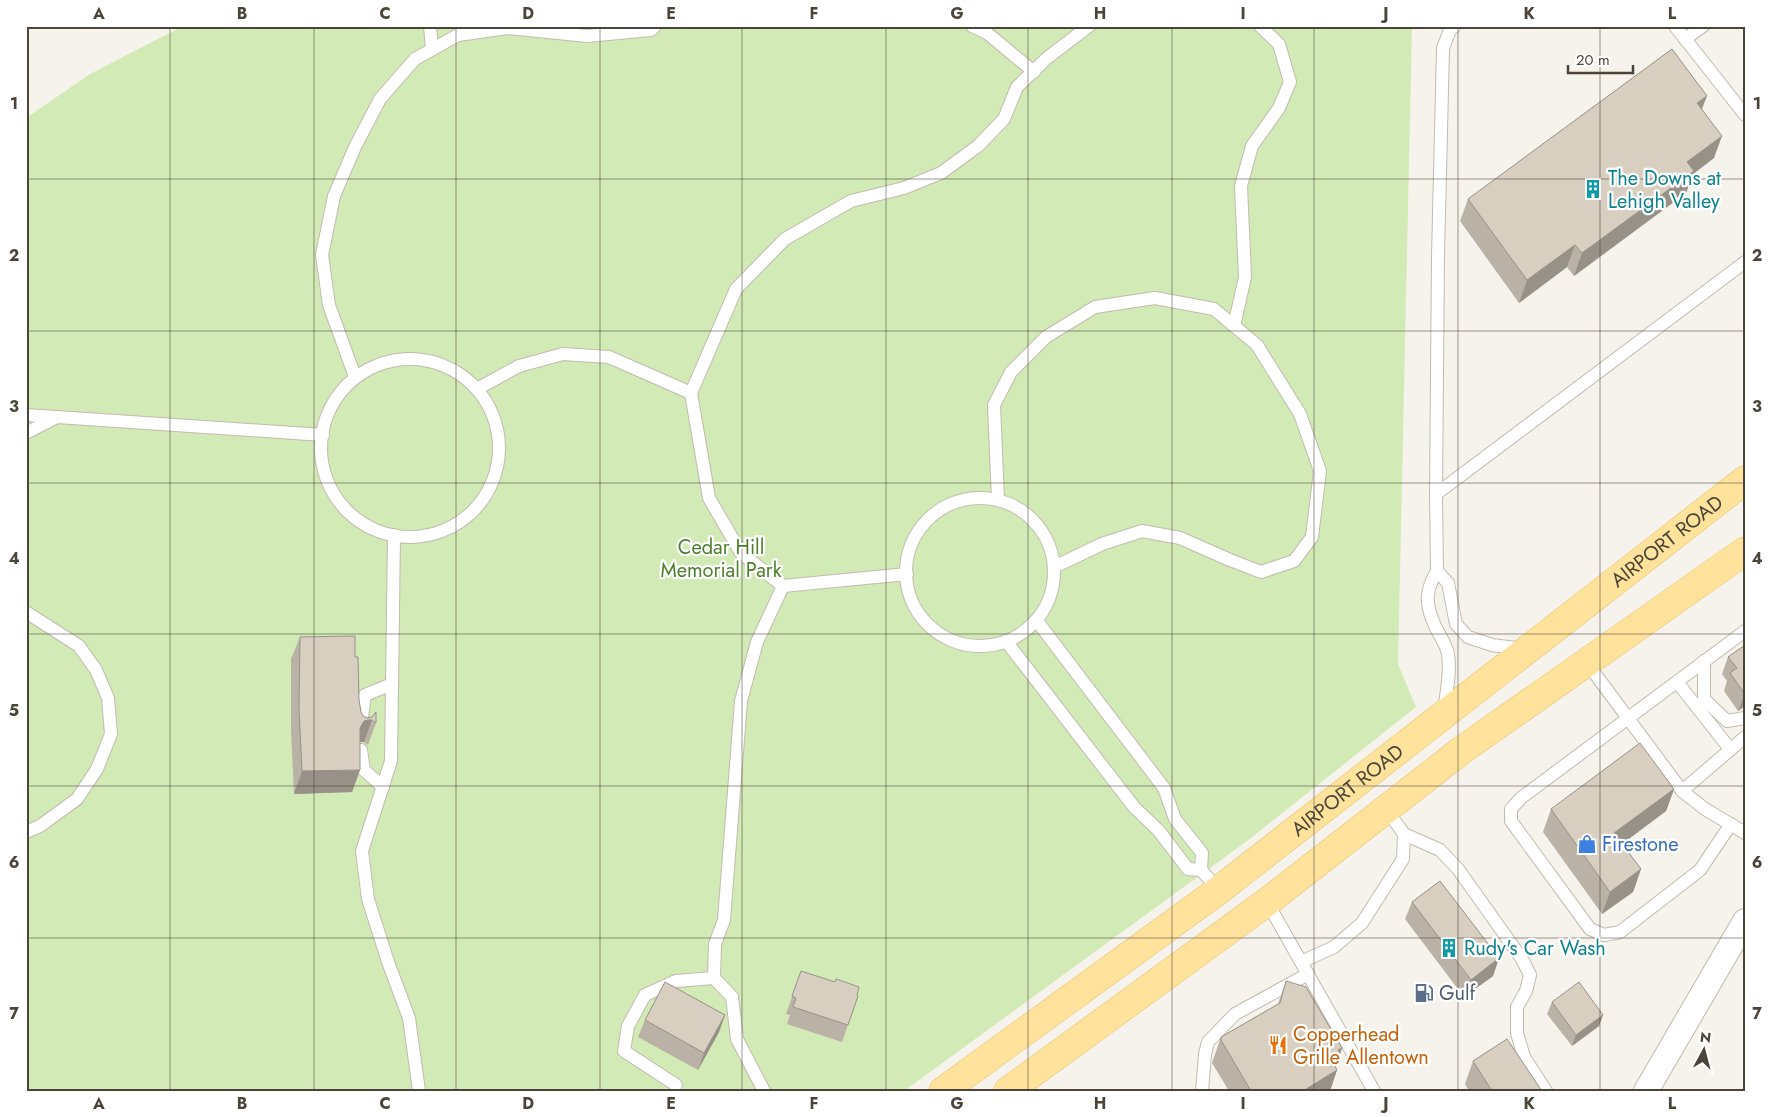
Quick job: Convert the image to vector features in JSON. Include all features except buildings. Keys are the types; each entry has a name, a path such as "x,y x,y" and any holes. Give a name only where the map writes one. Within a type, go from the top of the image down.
{"main road":[{"name":"AIRPORT ROAD","path":"943,1091 1219,890 1745,480"},
{"name":"AIRPORT ROAD","path":"1008,1091 1266,902 1462,750 1745,551"}],"street":[{"path":"1646,1091 1745,921"}],"lane":[{"path":"430,26 432,49"},
{"path":"355,377 329,305 322,255 334,196 355,147 380,99 415,59 458,35 508,28 587,36 651,30 655,26"},
{"path":"972,26 987,33 1034,72"},
{"path":"907,574 783,586 741,553 709,498 691,393 736,290 785,239 851,201 904,188 941,173 978,146 1004,119 1017,88 1047,58 1089,26"},
{"path":"1234,326 1245,277 1241,186 1252,146 1280,108 1290,82 1279,44 1260,26"},
{"path":"1444,714 1448,655 1428,607 1428,586 1437,571 1439,195 1443,48 1450,30 1455,26"},
{"path":"1675,26 1745,115"},
{"path":"1685,39 1703,26"},
{"path":"1436,494 1745,262"},
{"path":"998,500 994,405 1011,372 1046,337 1095,307 1155,298 1214,309 1257,345 1300,414 1320,472 1312,537 1294,561 1261,572 1180,538 1142,532 1102,544 1054,567"},
{"path":"477,390 520,366 563,354 609,357 691,393"},
{"path":"412,358 441,364 467,378 477,390 487,401 498,429 499,459 491,487 474,510 451,527 423,536 394,535 367,526 344,508 328,484 321,456 322,435 323,427 335,399 355,377 382,363 412,358"},
{"path":"26,415 322,435"},
{"path":"26,433 57,417"},
{"path":"972,498 998,500 1021,510 1040,527 1051,550 1054,567 1055,574 1050,599 1037,620 1018,637 995,645 971,646 948,639 929,626 914,607 907,584 907,560 914,538 928,519 948,505 972,498"},
{"path":"394,535 391,761 362,851 368,899 388,962 409,1018 419,1091"},
{"path":"1437,571 1448,583 1456,624 1468,637 1492,645 1526,650"},
{"path":"764,1091 737,1039 732,997 714,978 715,944 724,920 741,701 757,642 783,586"},
{"path":"26,612 79,646 96,670 108,698 111,734 97,769 77,798 40,826 26,832"},
{"path":"1037,620 1164,788 1176,820 1202,853 1201,870"},
{"path":"1731,824 1700,870 1620,932 1604,935 1590,929 1511,821 1511,809 1520,798 1745,632"},
{"path":"1006,641 1134,807 1158,831 1188,869 1201,870 1219,890"},
{"path":"1704,661 1704,700 1727,721 1745,718"},
{"path":"1587,663 1682,792 1705,809 1745,833"},
{"path":"1677,682 1730,749"},
{"path":"360,732 365,695 392,684"},
{"path":"1682,792 1745,737"},
{"path":"361,750 364,770 383,787"},
{"path":"1386,809 1404,834 1440,850 1458,869 1522,959 1530,975 1526,991 1517,1007 1517,1033 1524,1057 1546,1091"},
{"path":"1158,831 1176,820"},
{"path":"1301,962 1334,947 1362,923 1403,859 1404,834"},
{"path":"1266,902 1374,1091"},
{"path":"1202,1091 1205,1054 1208,1042 1234,1014 1308,974"},
{"path":"676,1085 624,1051 628,1026 645,995 676,981 714,978"}],"green space":[{"name":"Cedar Hill Memorial Park","path":"183,26 1412,26 1398,664 1416,707 1247,841 904,1091 26,1091 26,118 90,74"}],"place":[{"name":"The Downs at Lehigh Valley","path":"1593,189"},
{"name":"Firestone","path":"1587,844"},
{"name":"Rudy's Car Wash","path":"1449,948"},
{"name":"Gulf","path":"1424,993"},
{"name":"Copperhead Grille Allentown","path":"1278,1045"}]}
